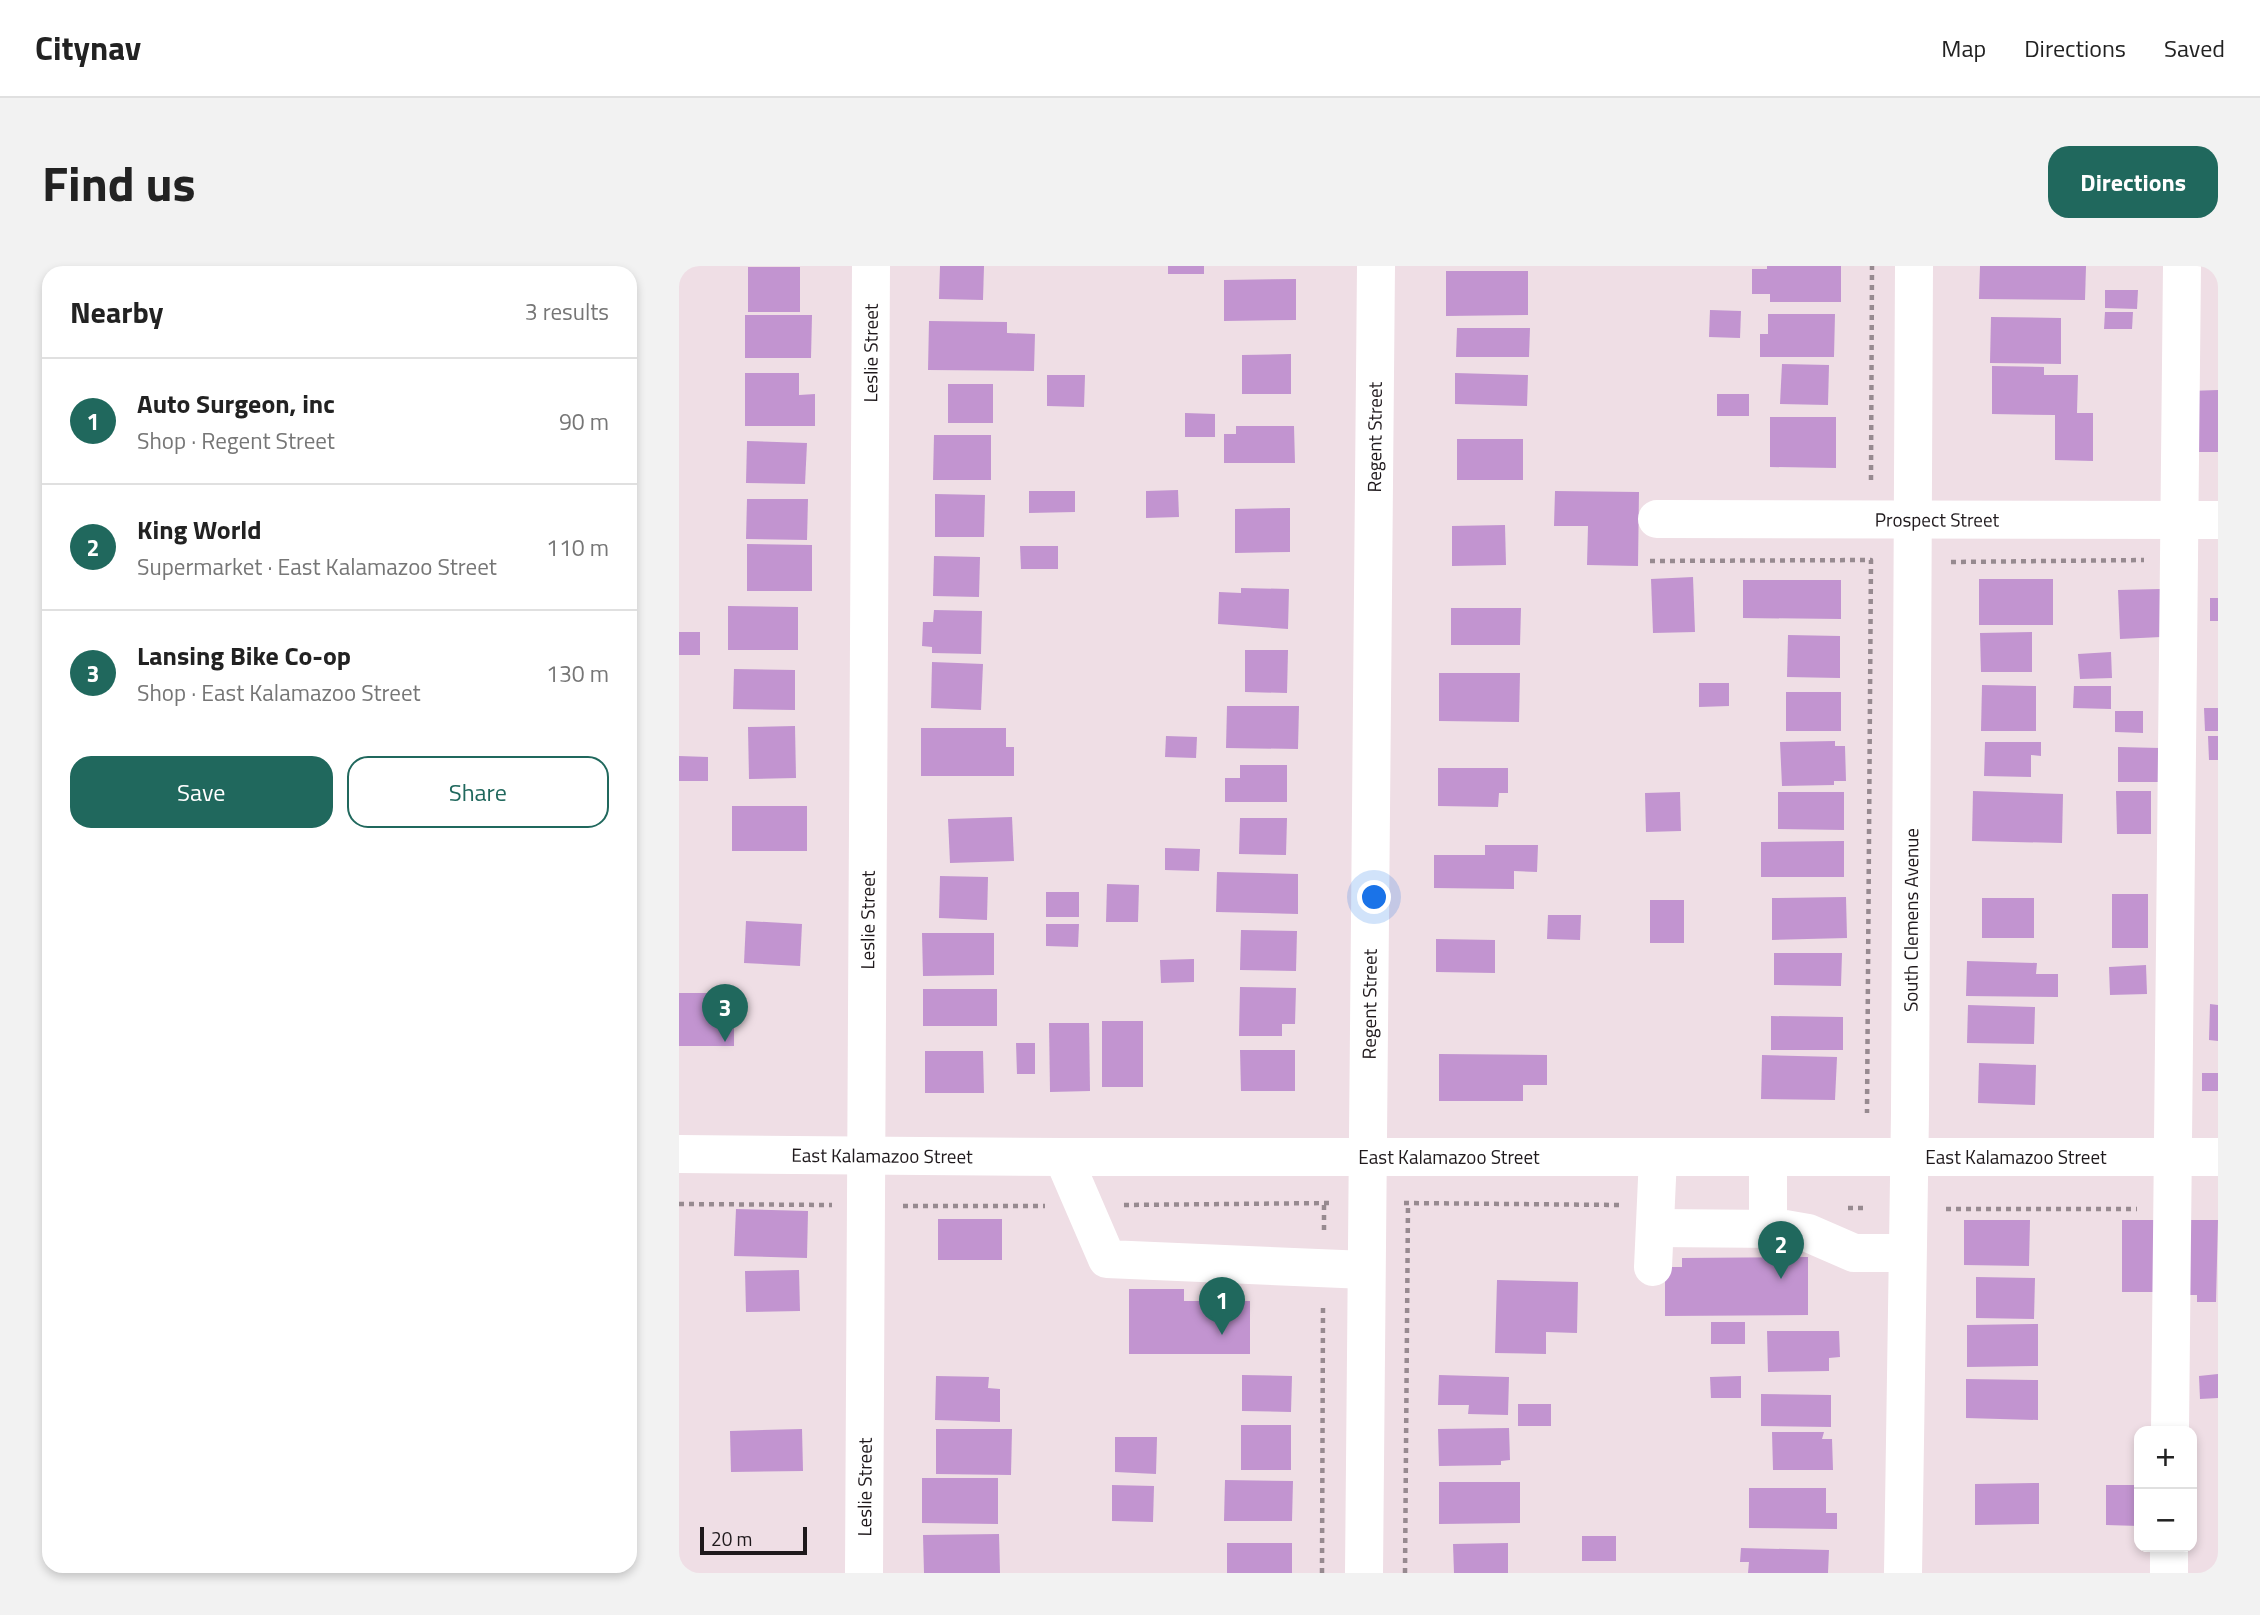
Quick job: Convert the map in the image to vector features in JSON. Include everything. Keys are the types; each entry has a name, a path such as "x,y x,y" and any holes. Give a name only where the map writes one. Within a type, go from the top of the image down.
{"street":[{"name":"Leslie Street","path":"864,1573 871,266"},
{"name":"Regent Street","path":"1364,1573 1375,266"},
{"name":"South Clemens Avenue","path":"1903,1573 1909,1158 1914,266"},
{"path":"2170,1426 2182,266"},
{"name":"Prospect Street","path":"1657,519 2218,520"},
{"name":"East Kalamazoo Street","path":"679,1154 1063,1157 2218,1157"},
{"path":"1063,1157 1107,1259 1366,1270"},
{"path":"1653,1267 1658,1157"},
{"path":"1768,1157 1769,1229"},
{"path":"1655,1217 1808,1233 1854,1253 1906,1253"},
{"path":"2169,1552 2169,1573"}],"path":[{"path":"1871,480 1873,266"},
{"path":"1650,561 1871,560 1867,1113"},
{"path":"1951,560 2179,560"},
{"path":"1322,1573 1324,1203"},
{"path":"679,1204 1084,1206 1408,1203 1655,1217"},
{"path":"1405,1573 1408,1203"},
{"path":"1837,1208 1865,1208"},
{"path":"1946,1209 2171,1209"}],"building":[{"path":"940,266 984,266 983,300 939,299"},
{"path":"1168,266 1204,266 1204,274 1168,274"},
{"path":"1767,266 1841,266 1841,302 1770,302 1770,294 1752,294 1752,269 1767,269"},
{"path":"1980,266 2086,266 2085,300 1979,299"},
{"path":"748,267 800,267 800,312 748,312"},
{"path":"1446,271 1528,271 1528,315 1446,316"},
{"path":"1296,279 1296,320 1224,321 1224,280"},
{"path":"2105,290 2138,290 2137,309 2105,308"},
{"path":"1710,310 1741,311 1740,338 1709,337"},
{"path":"2105,312 2133,312 2132,329 2104,329"},
{"path":"1768,314 1835,314 1834,357 1760,357 1760,334 1768,334"},
{"path":"745,315 812,315 811,358 745,358"},
{"path":"1991,317 2061,318 2061,364 1990,363"},
{"path":"929,321 1007,322 1007,333 1035,334 1034,371 928,370"},
{"path":"1457,328 1530,328 1529,357 1456,357"},
{"path":"1291,354 1291,394 1242,394 1242,355"},
{"path":"1782,364 1829,365 1828,405 1780,404"},
{"path":"1992,366 2044,367 2044,375 2078,375 2077,413 2093,413 2093,461 2055,460 2055,415 1992,414"},
{"path":"745,373 799,373 799,395 815,394 815,426 745,426"},
{"path":"1455,373 1528,375 1527,406 1455,404"},
{"path":"1047,375 1085,375 1084,407 1047,406"},
{"path":"948,384 993,384 993,423 948,423"},
{"path":"2218,390 2218,452 2190,452 2189,391"},
{"path":"1717,394 1749,394 1749,416 1717,416"},
{"path":"1185,413 1215,414 1215,437 1185,437"},
{"path":"1770,417 1836,417 1836,468 1770,467"},
{"path":"1236,426 1294,426 1295,463 1224,463 1224,434 1236,434"},
{"path":"934,435 991,435 991,480 933,480"},
{"path":"1457,439 1523,439 1523,480 1457,480"},
{"path":"747,441 807,443 805,484 746,483"},
{"path":"1178,490 1179,517 1146,518 1146,491"},
{"path":"1029,491 1075,491 1075,512 1029,513"},
{"path":"1555,491 1639,492 1638,566 1587,565 1588,526 1554,526"},
{"path":"935,494 985,495 984,537 935,537"},
{"path":"747,499 808,499 807,540 746,539"},
{"path":"1290,508 1290,552 1235,553 1235,509"},
{"path":"1505,525 1506,565 1452,566 1452,526"},
{"path":"747,544 812,545 812,591 747,591"},
{"path":"1020,546 1058,546 1058,569 1021,569"},
{"path":"934,556 980,557 979,597 933,596"},
{"path":"1693,577 1695,632 1653,633 1651,579"},
{"path":"1979,579 2053,579 2053,625 1979,625"},
{"path":"1743,580 1841,580 1841,619 1743,618"},
{"path":"1241,588 1289,589 1288,629 1218,624 1219,592 1241,593"},
{"path":"2160,589 2161,637 2120,639 2118,590"},
{"path":"2210,598 2218,598 2218,621 2210,621"},
{"path":"728,606 798,607 798,650 728,650"},
{"path":"1451,608 1521,608 1520,645 1451,645"},
{"path":"934,610 982,611 981,654 932,653 932,647 922,646 923,622 933,622"},
{"path":"679,632 700,632 700,655 679,655"},
{"path":"2032,632 2032,672 1981,672 1980,633"},
{"path":"1788,635 1840,636 1840,678 1787,677"},
{"path":"1245,650 1288,650 1287,693 1245,692"},
{"path":"2111,652 2112,678 2080,679 2078,654"},
{"path":"932,662 983,664 981,710 931,708"},
{"path":"734,669 795,670 795,710 733,709"},
{"path":"1439,673 1520,673 1519,722 1439,721"},
{"path":"1699,683 1729,683 1729,706 1699,707"},
{"path":"1982,685 2036,686 2036,731 1981,731"},
{"path":"2074,686 2111,686 2111,709 2073,708"},
{"path":"1786,692 1841,692 1841,731 1786,731"},
{"path":"1227,706 1299,706 1298,749 1226,748"},
{"path":"2204,708 2218,708 2218,731 2205,731"},
{"path":"2115,711 2143,711 2143,733 2115,732"},
{"path":"795,726 796,778 749,779 748,727"},
{"path":"921,728 1006,728 1006,747 1014,747 1014,776 921,776"},
{"path":"1166,736 1197,737 1196,758 1165,757"},
{"path":"2208,736 2218,736 2218,760 2209,760"},
{"path":"1835,741 1835,746 1845,746 1846,781 1834,781 1834,785 1782,786 1780,742"},
{"path":"1985,742 2041,742 2041,756 2031,755 2031,777 1984,776"},
{"path":"2118,747 2160,748 2159,782 2118,782"},
{"path":"679,756 708,757 708,781 679,781"},
{"path":"1240,765 1287,765 1287,802 1225,802 1225,778 1240,778"},
{"path":"1438,768 1508,768 1508,793 1499,793 1498,807 1438,806"},
{"path":"1973,791 2063,794 2062,843 1972,841"},
{"path":"2116,791 2151,791 2151,834 2117,834"},
{"path":"1680,792 1681,831 1646,832 1645,793"},
{"path":"1778,792 1844,792 1844,830 1778,829"},
{"path":"732,806 807,806 807,851 732,851"},
{"path":"1012,817 1014,861 950,863 948,819"},
{"path":"1240,818 1287,818 1286,855 1239,854"},
{"path":"1844,841 1844,877 1761,877 1761,842"},
{"path":"1485,845 1538,845 1537,872 1514,871 1514,889 1434,888 1434,855 1485,855"},
{"path":"1165,848 1200,849 1199,871 1165,870"},
{"path":"1217,872 1298,874 1298,914 1216,912"},
{"path":"940,876 988,877 987,920 939,918"},
{"path":"1107,884 1139,885 1138,922 1106,922"},
{"path":"1046,892 1079,892 1079,917 1046,917"},
{"path":"2112,894 2148,894 2148,948 2112,948"},
{"path":"1846,897 1847,938 1772,940 1772,898"},
{"path":"1982,898 2034,898 2034,938 1982,938"},
{"path":"1650,900 1684,900 1684,943 1650,943"},
{"path":"1548,915 1581,915 1580,940 1547,939"},
{"path":"746,921 802,924 800,966 744,963"},
{"path":"1046,924 1079,924 1078,947 1046,946"},
{"path":"1241,930 1297,931 1296,971 1240,970"},
{"path":"922,933 994,933 994,975 923,976"},
{"path":"1436,939 1495,940 1495,973 1436,972"},
{"path":"1774,953 1842,953 1841,986 1774,985"},
{"path":"1194,959 1194,982 1161,983 1160,960"},
{"path":"1967,961 2037,963 2036,974 2058,974 2058,997 1966,996"},
{"path":"2146,965 2147,994 2110,995 2109,967"},
{"path":"1240,987 1296,988 1295,1024 1282,1024 1282,1036 1239,1036"},
{"path":"923,989 997,989 997,1026 923,1026"},
{"path":"679,993 734,993 734,1046 679,1046"},
{"path":"2210,1004 2218,1005 2218,1041 2209,1040"},
{"path":"1968,1005 2035,1007 2034,1044 1967,1043"},
{"path":"1771,1016 1843,1017 1843,1050 1771,1050"},
{"path":"1102,1021 1143,1021 1143,1087 1102,1087"},
{"path":"1049,1023 1089,1023 1090,1091 1050,1092"},
{"path":"1016,1043 1035,1043 1035,1074 1017,1074"},
{"path":"1240,1050 1295,1050 1295,1091 1241,1091"},
{"path":"925,1051 983,1051 984,1093 925,1093"},
{"path":"1439,1054 1547,1055 1547,1085 1523,1085 1523,1101 1439,1101"},
{"path":"1762,1055 1837,1057 1835,1100 1761,1099"},
{"path":"1979,1063 2036,1065 2035,1105 1978,1103"},
{"path":"2202,1073 2218,1073 2218,1091 2202,1091"},
{"path":"736,1209 808,1211 807,1258 734,1256"},
{"path":"938,1219 1002,1219 1002,1260 938,1260"},
{"path":"1964,1220 2030,1220 2029,1266 1964,1265"},
{"path":"2122,1220 2164,1220 2164,1292 2122,1292"},
{"path":"2181,1220 2218,1220 2216,1302 2197,1302 2197,1295 2182,1295"},
{"path":"1808,1257 1808,1315 1665,1316 1665,1267 1682,1267 1682,1258"},
{"path":"799,1270 800,1311 746,1312 745,1271"},
{"path":"1976,1277 2035,1278 2034,1319 1976,1318"},
{"path":"1497,1280 1578,1282 1577,1333 1546,1332 1546,1354 1495,1353"},
{"path":"1129,1289 1184,1289 1184,1301 1250,1301 1250,1354 1129,1354"},
{"path":"1711,1322 1745,1322 1745,1344 1711,1344"},
{"path":"2038,1324 2038,1366 1967,1367 1967,1325"},
{"path":"1767,1331 1839,1331 1840,1357 1829,1358 1829,1371 1768,1372"},
{"path":"2218,1374 2218,1398 2200,1399 2199,1376"},
{"path":"1242,1375 1292,1376 1291,1412 1242,1411"},
{"path":"1439,1375 1509,1377 1508,1415 1468,1414 1469,1405 1438,1405"},
{"path":"936,1376 989,1377 988,1388 1000,1389 1000,1422 935,1420"},
{"path":"1741,1376 1741,1398 1711,1398 1710,1377"},
{"path":"1966,1379 2038,1380 2038,1420 1966,1418"},
{"path":"1761,1394 1831,1395 1831,1427 1761,1426"},
{"path":"1518,1404 1551,1404 1551,1426 1518,1426"},
{"path":"1241,1425 1291,1425 1291,1470 1241,1470"},
{"path":"1509,1428 1510,1460 1501,1461 1501,1465 1439,1466 1438,1429"},
{"path":"802,1429 803,1471 731,1472 730,1431"},
{"path":"936,1429 1012,1429 1011,1475 936,1474"},
{"path":"1772,1432 1824,1432 1822,1439 1832,1439 1833,1470 1773,1470"},
{"path":"1115,1437 1157,1437 1156,1474 1115,1472"},
{"path":"922,1478 998,1478 998,1524 922,1523"},
{"path":"1225,1480 1293,1481 1292,1521 1224,1521"},
{"path":"1439,1482 1520,1482 1520,1523 1439,1524"},
{"path":"2039,1483 2039,1524 1975,1525 1975,1484"},
{"path":"1112,1485 1154,1486 1153,1522 1112,1521"},
{"path":"2106,1485 2134,1485 2134,1526 2106,1525"},
{"path":"1749,1488 1826,1488 1826,1513 1837,1513 1837,1529 1749,1528"},
{"path":"999,1534 1000,1573 924,1573 923,1535"},
{"path":"1582,1536 1616,1536 1616,1561 1582,1561"},
{"path":"1227,1543 1292,1543 1292,1573 1227,1573"},
{"path":"1508,1543 1508,1573 1454,1573 1453,1544"},
{"path":"1741,1548 1829,1550 1828,1573 1748,1573 1749,1562 1740,1562"}],"place":[{"name":"Lansing Bike Co-op","path":"725,1042"},
{"name":"King World","path":"1781,1279"},
{"name":"Auto Surgeon, inc","path":"1222,1335"}]}
